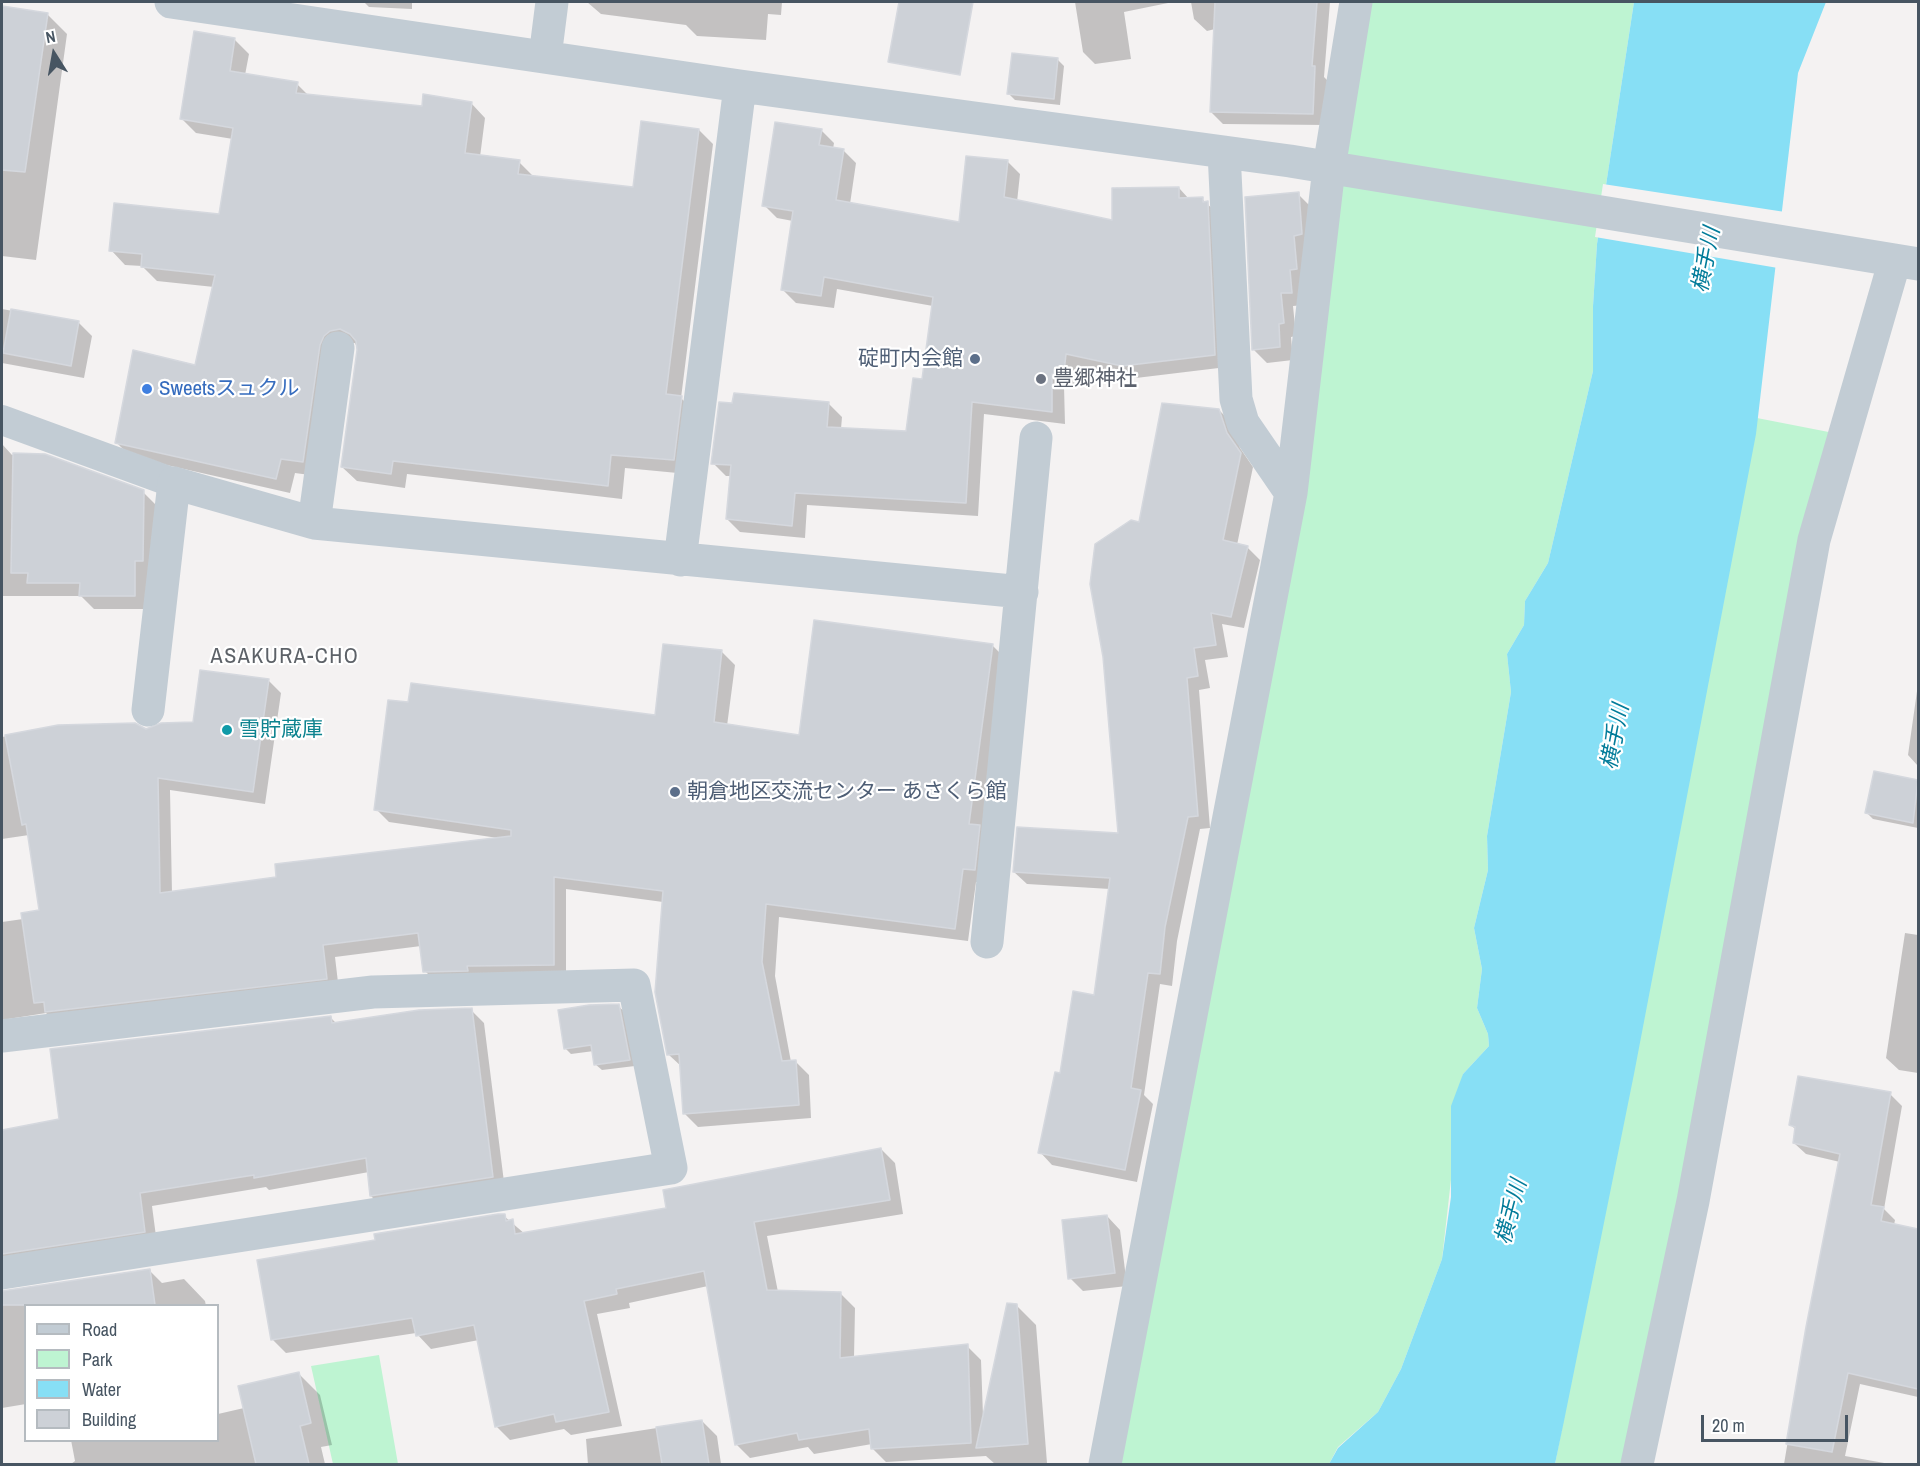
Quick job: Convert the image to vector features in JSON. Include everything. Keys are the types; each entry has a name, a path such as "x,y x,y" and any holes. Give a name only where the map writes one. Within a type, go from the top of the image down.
{"street":[{"path":"171,2 740,86 1224,152 1898,260 1814,540 1693,1201 1637,1464"},
{"path":"545,57 552,2"},
{"path":"1105,1464 1292,493 1329,168 1356,2"},
{"path":"680,560 740,86"},
{"path":"1224,152 1236,399 1243,423 1292,493"},
{"path":"314,523 338,348"},
{"path":"987,942 1036,438"},
{"path":"148,710 174,483 314,523 1022,592"},
{"path":"2,1036 373,992 634,985 671,1168 2,1274"}],"lane":[{"path":"2,420 174,483"}],"green space":[{"path":"1355,2 1634,2 1597,244 1593,306 1593,371 1548,563 1525,601 1524,625 1507,654 1511,692 1487,836 1488,870 1474,928 1482,969 1477,1008 1488,1034 1489,1046 1463,1074 1442,1259 1401,1369 1378,1412 1338,1447 1329,1464 1105,1464 1291,493"},
{"path":"1757,418 1844,435 1637,1464 1555,1464"},
{"path":"379,1355 398,1464 333,1464 311,1366"}],"water":[{"name":"横手川","path":"1634,2 1826,2 1798,73 1756,434 1634,1074 1564,1421 1555,1464 1329,1464 1338,1448 1378,1412 1401,1369 1442,1259 1451,1197 1451,1106 1463,1074 1489,1046 1488,1034 1477,1008 1482,969 1474,928 1488,870 1487,836 1511,692 1507,654 1524,625 1525,601 1548,563 1593,371 1593,306 1597,244"}],"pier":[{"path":"1603,184 1785,212 1778,268 1595,237"}],"building":[{"path":"899,2 973,2 960,75 888,62"},
{"path":"1215,2 1317,2 1312,66 1315,66 1313,114 1210,112"},
{"path":"2,6 48,13 25,172 2,170"},
{"path":"194,31 235,38 230,71 298,82 296,93 422,106 423,94 472,102 465,153 520,160 518,174 633,187 641,121 699,129 666,394 682,396 674,460 611,455 608,486 393,461 391,474 341,467 357,350 356,341 350,334 340,329 330,331 324,336 320,345 303,462 281,459 276,479 115,443 133,350 195,365 215,275 141,267 142,254 109,251 114,203 219,214 233,128 180,119"},
{"path":"1012,53 1058,58 1054,99 1007,94"},
{"path":"775,122 822,129 819,145 844,149 836,200 959,222 966,156 1008,160 1004,197 1112,220 1112,188 1179,187 1179,198 1203,197 1203,202 1208,201 1215,355 1122,366 1066,354 1064,372 1052,374 1052,412 972,402 966,503 795,493 792,526 726,519 731,465 711,464 719,402 732,403 734,393 829,402 827,427 906,431 913,378 922,379 933,297 824,277 821,296 781,290 793,211 762,206"},
{"path":"1299,192 1302,234 1294,236 1297,269 1290,270 1292,293 1281,293 1284,323 1279,324 1280,347 1252,350 1245,197"},
{"path":"11,309 79,321 71,366 3,353"},
{"path":"1162,403 1219,409 1227,433 1241,453 1223,540 1248,546 1231,617 1211,613 1216,645 1194,648 1198,676 1187,678 1198,816 1188,817 1165,927 1160,974 1148,973 1131,1088 1141,1090 1125,1170 1038,1153 1055,1072 1060,1073 1073,991 1094,995 1110,878 1013,872 1017,827 1118,833 1103,657 1090,584 1095,544 1131,520 1139,522"},
{"path":"13,453 45,454 144,490 143,561 135,561 135,596 79,596 80,583 27,583 28,573 11,573"},
{"path":"814,620 993,644 969,824 980,825 975,870 963,869 955,929 766,904 762,962 782,1061 796,1060 799,1105 683,1114 679,1054 667,1055 655,992 663,891 554,877 554,965 467,966 468,971 423,972 418,933 323,945 327,979 45,1012 44,1002 34,1003 21,913 39,910 26,824 22,825 5,735 58,725 135,723 146,729 161,723 193,722 200,670 269,679 253,792 158,778 160,893 276,877 275,864 511,836 511,830 374,810 388,700 408,702 411,683 655,715 663,644 722,650 714,722 799,735"},
{"path":"1874,771 1918,780 1913,823 1865,813"},
{"path":"619,1004 630,1060 594,1065 591,1045 564,1049 558,1010 589,1005"},
{"path":"472,1008 493,1177 370,1196 366,1158 254,1178 254,1175 140,1193 145,1232 2,1254 2,1130 59,1119 50,1049 331,1016 332,1023 419,1010"},
{"path":"1798,1076 1891,1092 1871,1205 1884,1207 1881,1221 1918,1229 1918,1389 1848,1373 1832,1452 1786,1444 1840,1154 1793,1143 1795,1127 1789,1125"},
{"path":"881,1148 890,1200 754,1222 767,1290 841,1292 840,1358 968,1344 971,1443 871,1449 869,1429 799,1440 797,1433 735,1445 704,1271 616,1289 617,1294 584,1301 609,1412 556,1422 554,1414 495,1427 474,1325 416,1336 412,1318 271,1340 257,1260 375,1240 374,1234 498,1214 505,1214 506,1221 513,1219 515,1234 666,1208 663,1190"},
{"path":"1107,1215 1115,1273 1068,1279 1062,1220"},
{"path":"150,1269 155,1304 2,1305 2,1291"},
{"path":"1007,1303 1017,1304 1028,1444 976,1448"},
{"path":"299,1372 311,1423 300,1426 309,1464 256,1464 238,1386"},
{"path":"702,1420 709,1464 662,1464 656,1427"}],"place":[{"name":"碇町内会館","path":"975,359"},
{"name":"豊郷神社","path":"1041,379"},
{"name":"Sweetsスュクル","path":"147,389"},
{"name":"雪貯蔵庫","path":"227,730"},
{"name":"朝倉地区交流センター あさくら館","path":"675,792"}],"district":[{"name":"ASAKURA-CHO","path":"285,657"}]}
